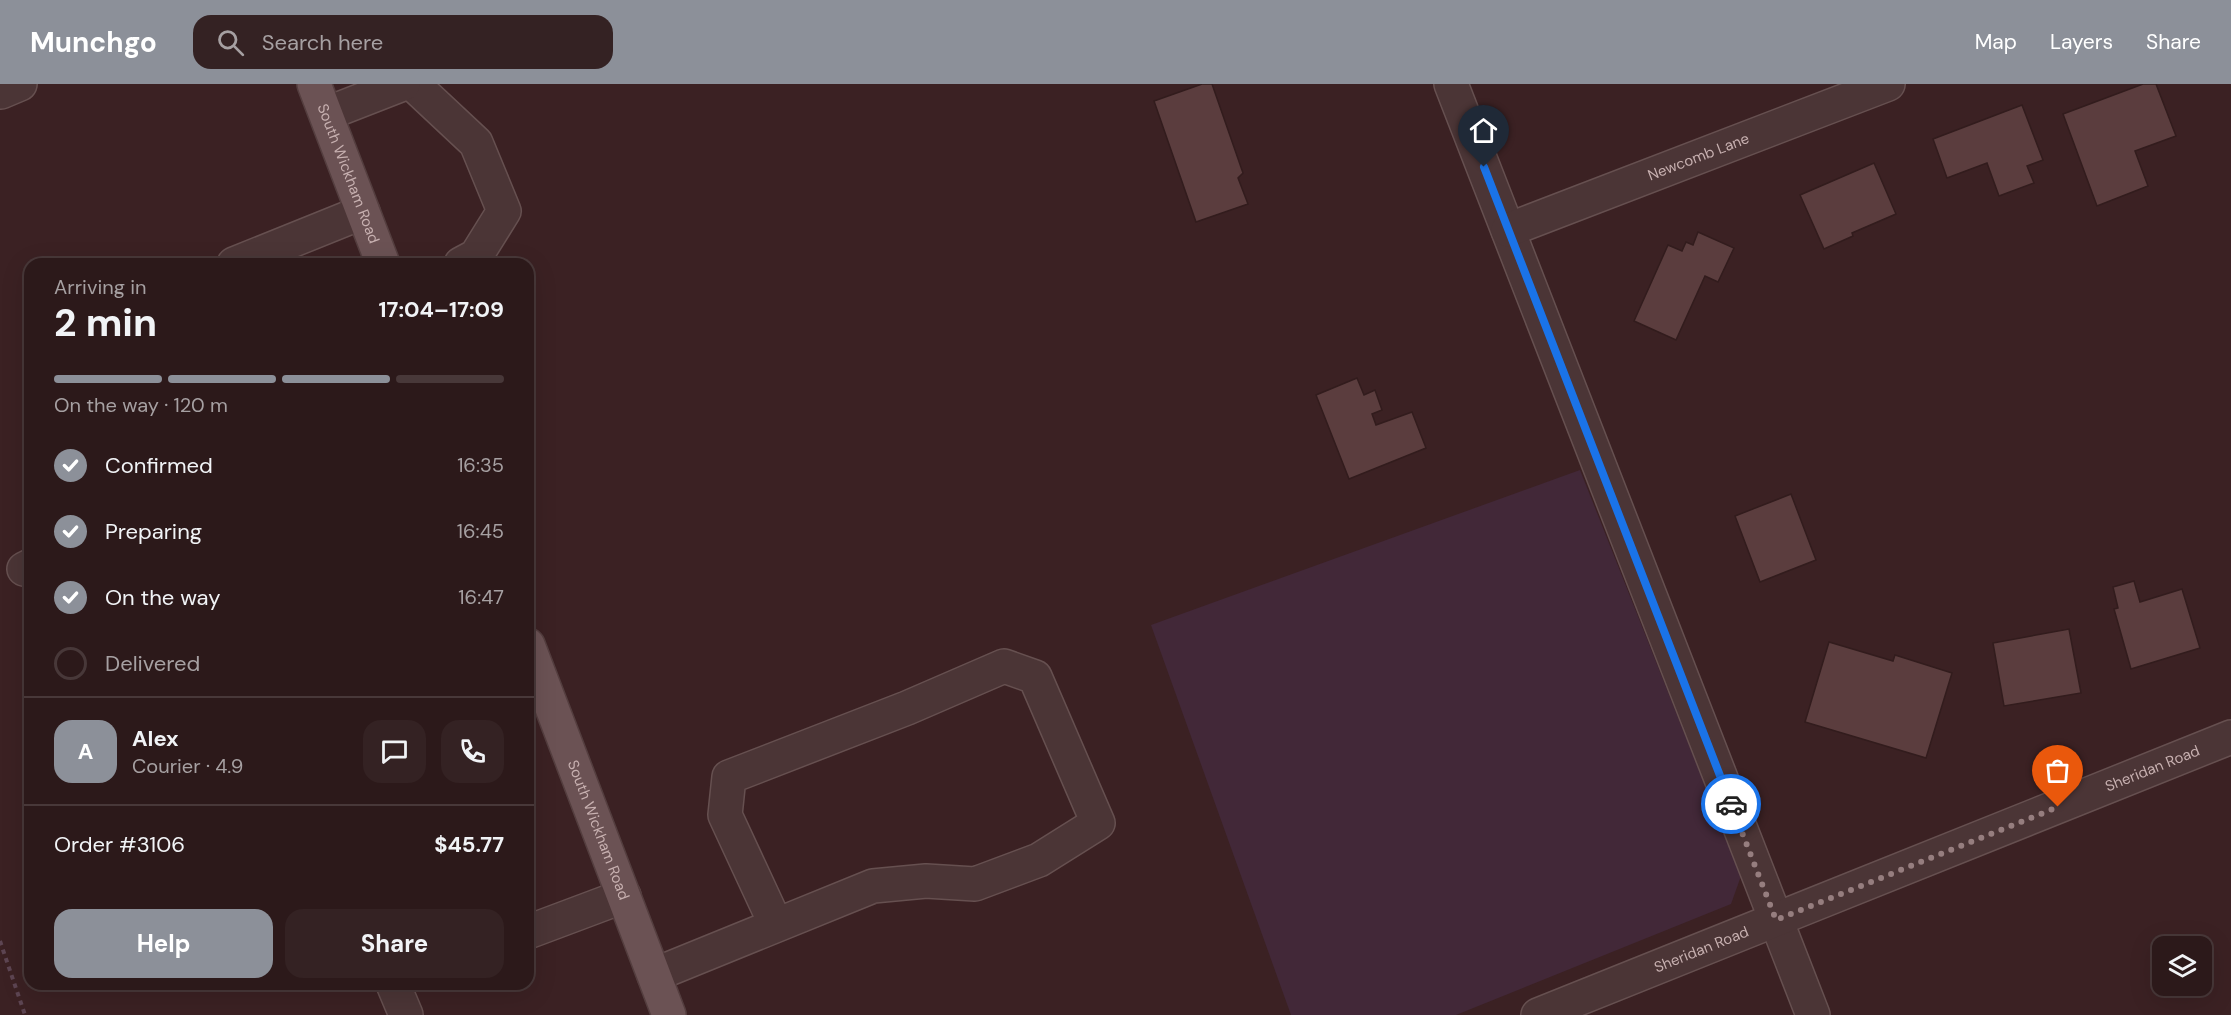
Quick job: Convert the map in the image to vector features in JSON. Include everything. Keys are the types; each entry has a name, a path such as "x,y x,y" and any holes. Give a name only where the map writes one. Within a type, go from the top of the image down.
{"main road":[{"name":"South Wickham Road","path":"314,84 381,258"},
{"name":"South Wickham Road","path":"534,661 669,1015"}],"street":[{"path":"1,92 20,84"},
{"path":"326,114 402,84"},
{"path":"413,84 476,143 504,211 476,256 472,258"},
{"path":"1451,84 1813,1015"},
{"name":"Newcomb Lane","path":"1508,230 1888,84"},
{"path":"249,258 363,212"},
{"path":"654,975 873,886 927,881 975,884 1039,860 1098,823 1035,677 1004,666 907,708 729,777 725,815 776,925"},
{"name":"Sheridan Road","path":"1538,1015 2231,737"},
{"path":"534,930 624,896"},
{"path":"396,990 406,1015"}],"path":[{"path":"0,941 26,1015"}],"shaded area":[{"path":"1580,470 1741,876 1731,904 1456,1015 1291,1015 1151,625"}],"building":[{"path":"1202,84 1212,84 1243,173 1238,178 1248,204 1196,222 1154,101"},
{"path":"2143,84 2156,84 2176,136 2135,151 2148,186 2097,206 2063,114"},
{"path":"2022,105 2043,160 2027,166 2034,183 1999,196 1987,163 1947,178 1933,139"},
{"path":"1874,163 1896,214 1852,233 1853,236 1824,249 1800,195"},
{"path":"1698,232 1734,248 1718,282 1705,276 1676,340 1634,321 1668,245 1682,251 1686,242 1693,245"},
{"path":"1357,378 1364,395 1375,390 1382,410 1372,414 1376,425 1412,412 1426,448 1349,479 1316,395"},
{"path":"1791,494 1816,560 1760,582 1735,516"},
{"path":"2134,581 2140,602 2182,589 2200,648 2131,669 2114,609 2118,608 2113,587"},
{"path":"2069,629 2081,693 2004,706 1993,643"},
{"path":"1829,642 1893,661 1895,655 1952,673 1926,758 1805,722"}],"way so far":[{"path":"1731,804 1776,920 2058,807"}],"route":[{"path":"1484,167 1731,804"}]}
